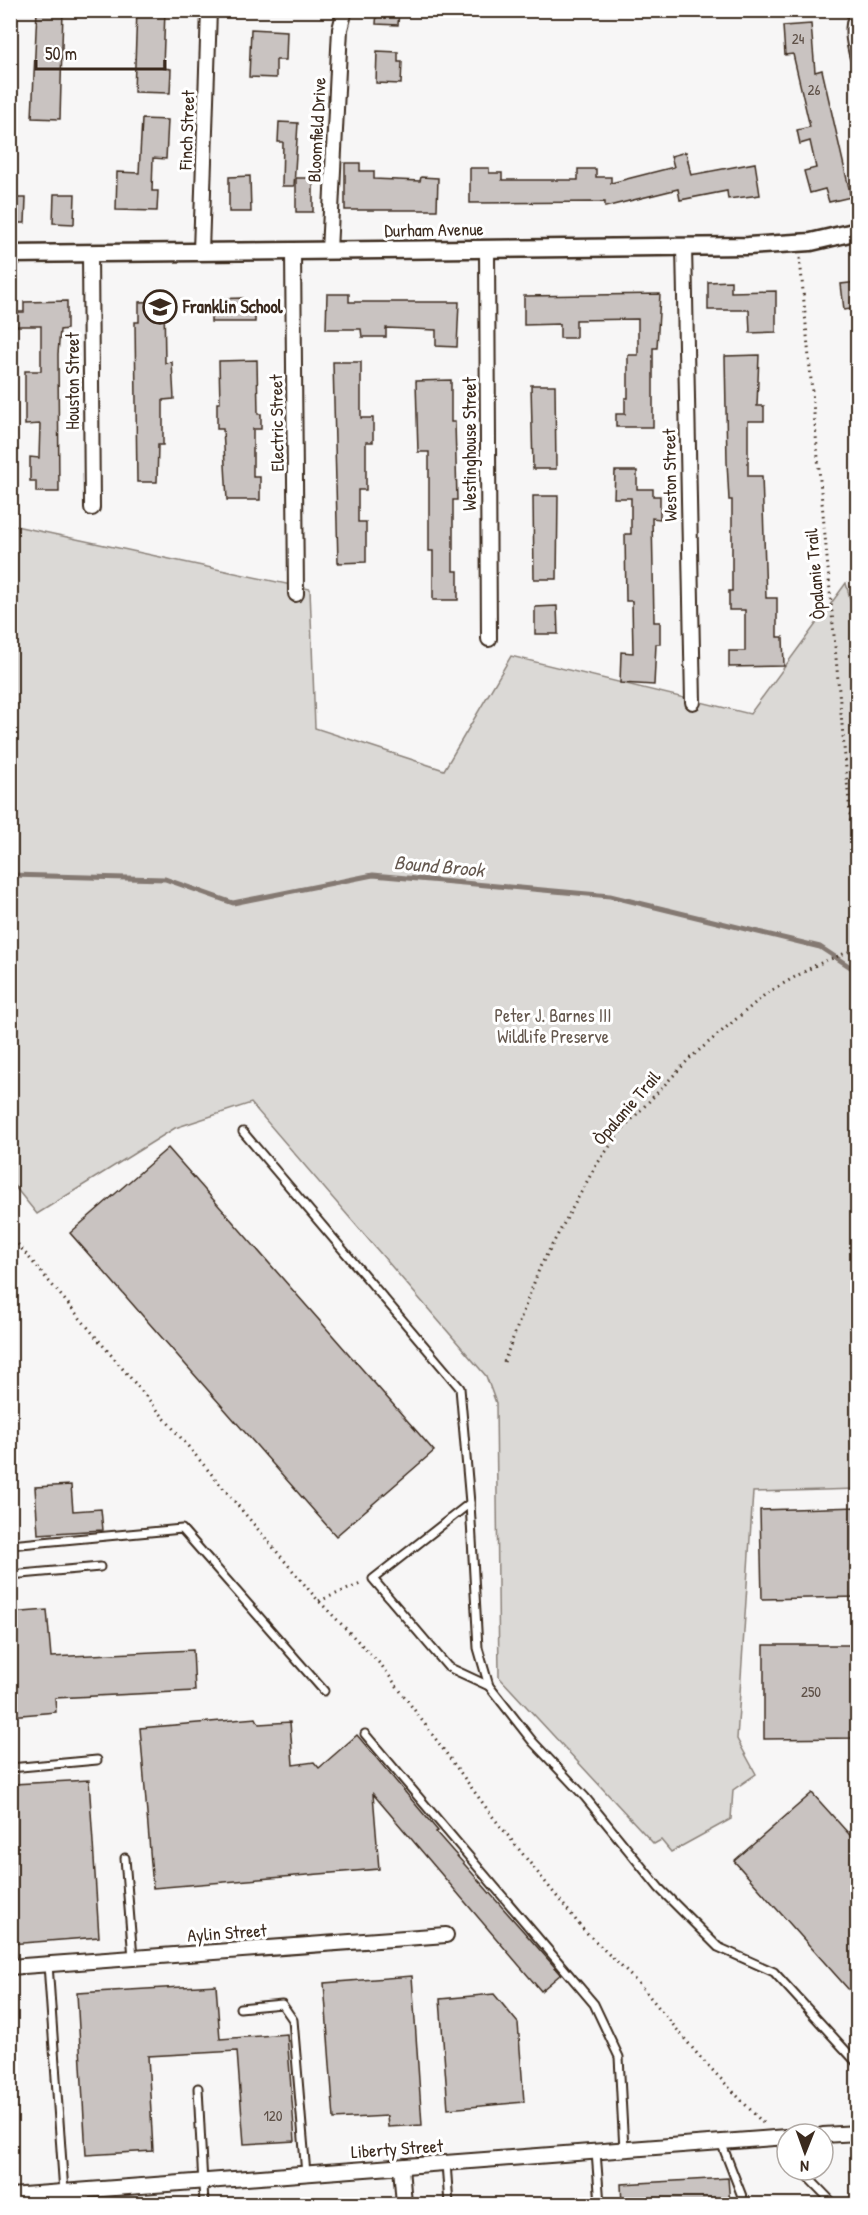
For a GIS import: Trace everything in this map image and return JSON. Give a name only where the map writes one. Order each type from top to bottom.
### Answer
[{"type":"street","name":"Finch Street","points":[[201,251],[210,10]]},
{"type":"street","name":"Bloomfield Drive","points":[[329,251],[340,29],[345,10]]},
{"type":"street","points":[[858,12],[854,20],[853,34],[858,58]]},
{"type":"street","name":"Durham Avenue","points":[[10,254],[799,244],[858,231]]},
{"type":"street","name":"Weston Street","points":[[684,246],[693,702]]},
{"type":"street","name":"Westinghouse Street","points":[[488,249],[489,639]]},
{"type":"street","name":"Electric Street","points":[[293,252],[296,594]]},
{"type":"street","name":"Houston Street","points":[[90,253],[92,508]]},
{"type":"street","name":"Aylin Street","points":[[10,1967],[446,1935]]},
{"type":"street","points":[[835,2134],[858,2133]]},
{"type":"street","name":"Liberty Street","points":[[10,2196],[64,2193],[85,2198],[202,2182],[775,2138]]},
{"type":"street","points":[[402,2167],[404,2205]]},
{"type":"lane","points":[[243,1132],[460,1388],[470,1503],[478,1648],[489,1686],[532,1742],[585,1797],[659,1888],[718,1947],[774,1972],[858,2064]]},
{"type":"lane","points":[[470,1503],[373,1579],[448,1667],[489,1686]]},
{"type":"lane","points":[[10,1545],[182,1529],[324,1690]]},
{"type":"lane","points":[[10,1575],[100,1567]]},
{"type":"lane","points":[[365,1734],[594,2004],[619,2056],[624,2150]]},
{"type":"lane","points":[[10,1768],[97,1760]]},
{"type":"lane","points":[[125,1858],[133,1958]]},
{"type":"lane","points":[[48,1964],[64,2193]]},
{"type":"lane","points":[[240,2008],[282,2004],[293,2020],[306,2174]]},
{"type":"lane","points":[[198,2088],[204,2205]]},
{"type":"lane","points":[[721,2142],[746,2205]]},
{"type":"lane","points":[[596,2152],[600,2205]]},
{"type":"lane","points":[[446,2163],[449,2205]]},
{"type":"lane","points":[[812,2182],[834,2205]]},
{"type":"path","name":"Òpalanie Trail","points":[[799,244],[858,902]]},
{"type":"path","name":"Òpalanie Trail","points":[[504,1362],[540,1267],[595,1167],[620,1132],[689,1059],[767,993],[816,965],[858,948]]},
{"type":"path","points":[[10,1235],[319,1601],[382,1666],[493,1817],[583,1929],[640,1985],[699,2056],[775,2131]]},
{"type":"path","points":[[319,1601],[373,1579]]},
{"type":"green space","name":"Peter J. Barnes III Wildlife Preserve","points":[[11,525],[310,589],[315,728],[444,770],[511,656],[750,714],[846,583],[858,631],[858,801],[853,816],[858,823],[857,1489],[753,1492],[737,1739],[756,1774],[733,1790],[731,1819],[671,1852],[661,1840],[654,1844],[499,1677],[496,1403],[486,1376],[251,1103],[175,1128],[37,1214],[11,1182]]},
{"type":"building","points":[[37,10],[63,10],[60,119],[32,118]]},
{"type":"building","points":[[137,10],[165,10],[163,68],[171,69],[170,93],[134,92]]},
{"type":"building","points":[[377,10],[399,10],[398,25],[376,24]]},
{"type":"building","points":[[811,24],[815,72],[822,70],[851,197],[829,202],[825,189],[810,193],[804,171],[816,168],[810,141],[800,144],[797,130],[810,127],[793,54],[785,55],[783,26]]},
{"type":"building","points":[[251,29],[287,31],[286,60],[276,60],[276,78],[249,77]]},
{"type":"building","points":[[377,51],[398,52],[398,62],[402,62],[401,84],[376,83]]},
{"type":"building","points":[[142,119],[168,120],[166,159],[153,158],[152,191],[158,191],[157,211],[116,210],[117,172],[139,173]]},
{"type":"building","points":[[279,122],[298,123],[294,186],[282,186],[283,142],[278,142]]},
{"type":"building","points":[[686,152],[691,175],[755,163],[760,195],[728,199],[727,191],[680,200],[678,189],[605,207],[605,202],[470,203],[470,168],[489,168],[489,173],[502,173],[502,180],[578,180],[578,169],[596,169],[596,177],[611,177],[611,183],[674,167],[671,156]]},
{"type":"building","points":[[345,163],[360,163],[360,171],[374,171],[374,179],[420,181],[421,177],[438,178],[437,210],[345,210]]},
{"type":"building","points":[[250,176],[251,212],[229,212],[229,177]]},
{"type":"building","points":[[296,178],[313,178],[313,212],[296,212]]},
{"type":"building","points":[[54,194],[75,194],[74,224],[53,223]]},
{"type":"building","points":[[10,198],[26,198],[25,223],[10,223]]},
{"type":"building","points":[[731,281],[731,292],[776,291],[776,332],[750,333],[749,310],[708,310],[708,282]]},
{"type":"building","points":[[858,282],[858,308],[844,310],[841,284]]},
{"type":"building","points":[[327,294],[349,294],[349,302],[459,302],[457,347],[436,346],[436,330],[386,328],[386,337],[362,337],[361,329],[326,329]]},
{"type":"building","points":[[660,294],[657,348],[653,348],[653,427],[616,427],[616,414],[625,414],[625,398],[628,398],[628,355],[638,355],[638,319],[576,320],[576,338],[560,338],[560,324],[524,325],[524,296]]},
{"type":"building","points":[[243,298],[244,304],[255,304],[255,322],[211,322],[211,299]]},
{"type":"building","points":[[67,301],[67,329],[60,330],[58,354],[59,492],[36,492],[36,481],[30,481],[30,457],[39,458],[40,424],[25,425],[25,371],[41,371],[41,326],[11,326],[11,312],[24,312],[24,302]]},
{"type":"building","points":[[164,301],[165,363],[172,362],[174,399],[163,400],[163,445],[158,445],[157,482],[137,482],[135,322],[139,322],[139,302]]},
{"type":"building","points":[[759,355],[757,406],[764,406],[764,421],[748,421],[748,476],[762,476],[766,598],[777,598],[777,637],[783,637],[784,666],[729,667],[729,651],[745,651],[745,610],[729,610],[729,591],[732,591],[732,500],[729,500],[727,462],[725,356]]},
{"type":"building","points":[[257,360],[258,414],[261,414],[261,429],[253,429],[253,477],[260,477],[260,500],[227,500],[223,429],[217,429],[217,403],[220,403],[219,361]]},
{"type":"building","points":[[333,362],[361,362],[361,418],[373,418],[373,442],[366,442],[366,490],[358,490],[358,522],[366,522],[366,562],[338,563]]},
{"type":"building","points":[[451,380],[451,422],[455,422],[457,500],[453,500],[453,571],[458,571],[458,600],[433,600],[433,551],[429,551],[429,452],[418,452],[416,381]]},
{"type":"building","points":[[531,385],[555,385],[556,469],[533,469]]},
{"type":"building","points":[[615,471],[637,471],[637,489],[653,489],[653,496],[660,496],[660,519],[652,518],[654,622],[660,622],[660,644],[656,644],[654,685],[620,683],[621,652],[633,653],[632,601],[626,601],[625,534],[631,534],[631,498],[614,498]]},
{"type":"building","points":[[533,496],[558,496],[557,579],[534,579]]},
{"type":"building","points":[[557,606],[558,634],[535,634],[535,607]]},
{"type":"building","points":[[168,1148],[434,1451],[336,1536],[70,1233]]},
{"type":"building","points":[[71,1485],[73,1511],[101,1509],[103,1530],[38,1534],[35,1487]]},
{"type":"building","points":[[858,1507],[858,1597],[762,1599],[760,1510]]},
{"type":"building","points":[[47,1610],[51,1657],[193,1650],[195,1691],[55,1698],[56,1712],[10,1716],[10,1613]]},
{"type":"building","points":[[764,1645],[858,1645],[858,1738],[764,1739]]},
{"type":"building","points":[[256,1718],[259,1724],[290,1722],[293,1765],[314,1762],[319,1768],[357,1735],[438,1831],[436,1832],[561,1974],[541,1991],[373,1794],[379,1869],[153,1888],[140,1728]]},
{"type":"building","points":[[89,1780],[99,1937],[10,1944],[13,1784]]},
{"type":"building","points":[[812,1793],[858,1844],[858,2000],[734,1861]]},
{"type":"building","points":[[412,1976],[422,2125],[388,2127],[387,2116],[334,2119],[324,1983]]},
{"type":"building","points":[[216,1985],[220,2039],[287,2034],[295,2141],[244,2144],[237,2051],[148,2056],[153,2151],[86,2155],[77,1993]]},
{"type":"building","points":[[494,1994],[518,2023],[524,2102],[448,2109],[440,1999]]},
{"type":"building","points":[[728,2178],[730,2205],[622,2205],[621,2184]]},
{"type":"waterway","name":"Bound Brook","points":[[10,875],[165,879],[233,903],[373,875],[610,896],[820,947],[858,972]]},
{"type":"place","name":"Franklin School","points":[[160,307]]}]
